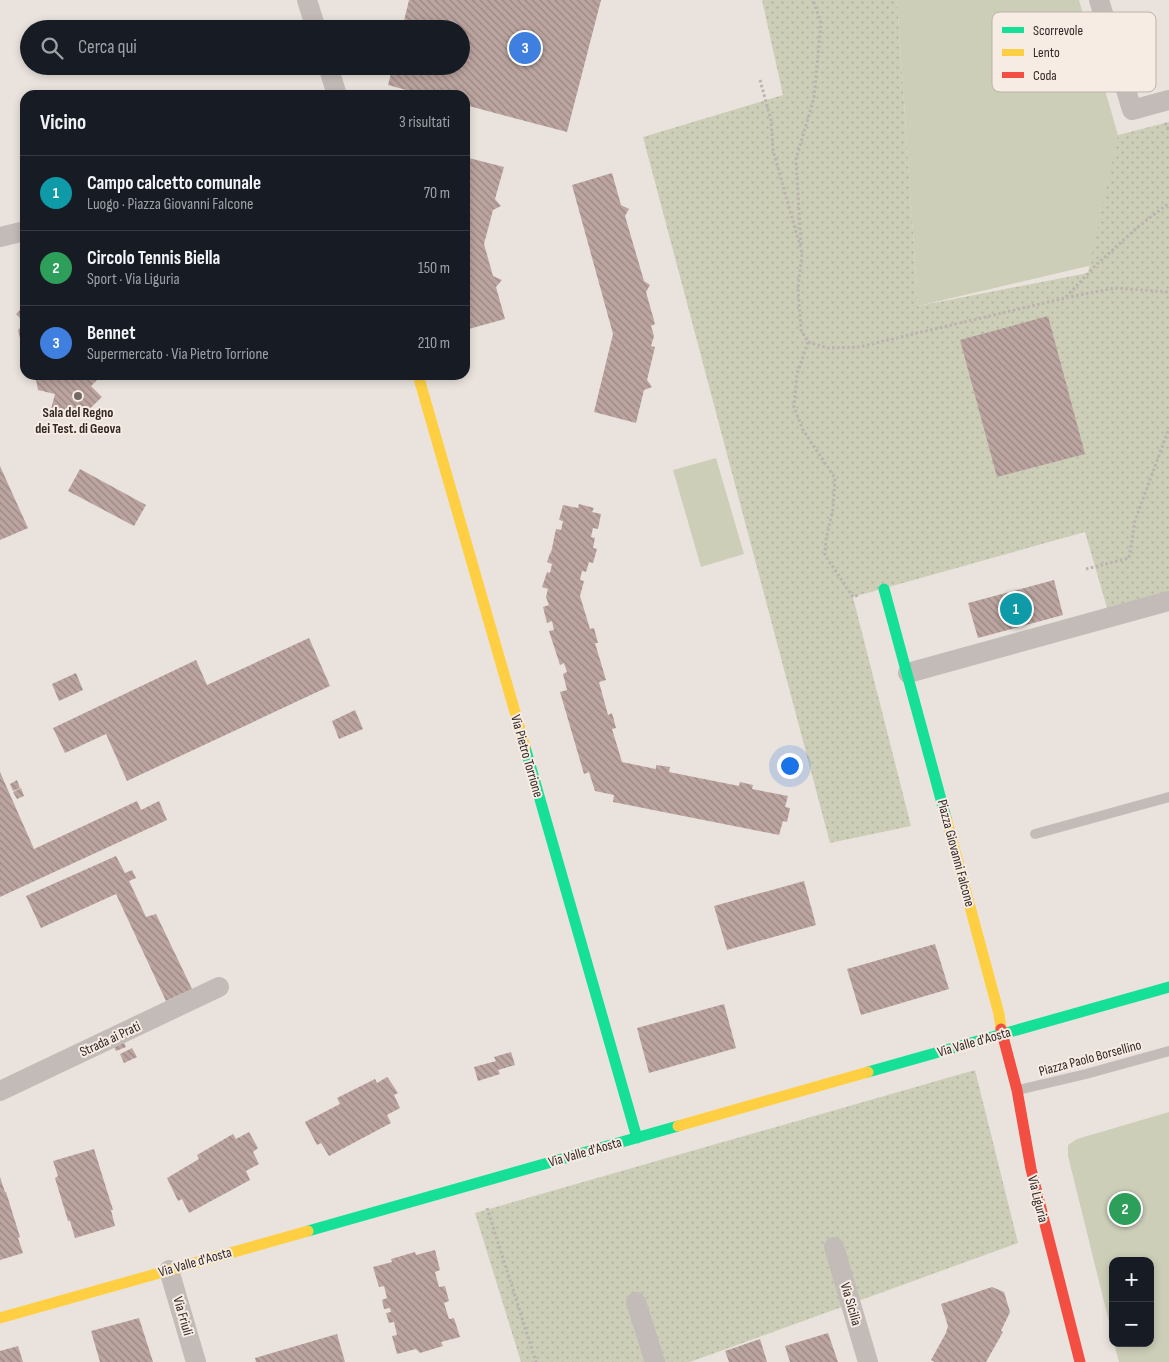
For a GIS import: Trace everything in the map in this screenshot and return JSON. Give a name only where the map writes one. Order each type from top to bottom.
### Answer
[{"type":"street","points":[[307,0],[313,20]]},
{"type":"street","points":[[1099,0],[1103,12]]},
{"type":"street","points":[[331,75],[335,90]]},
{"type":"street","points":[[1127,92],[1132,110],[1169,100]]},
{"type":"street","points":[[0,237],[20,232]]},
{"type":"street","name":"Via Pietro Torrione","points":[[419,380],[637,1138]]},
{"type":"street","name":"Piazza Giovanni Falcone","points":[[884,589],[999,1014],[1002,1034]]},
{"type":"street","points":[[908,673],[1169,601]]},
{"type":"street","name":"Strada ai Prati","points":[[0,1091],[219,987]]},
{"type":"street","name":"Via Valle d'Aosta","points":[[0,1318],[1169,987]]},
{"type":"street","name":"Via Liguria","points":[[1002,1034],[1017,1090],[1031,1169],[1080,1362]]},
{"type":"street","name":"Via Sicilia","points":[[834,1247],[868,1362]]},
{"type":"street","name":"Via Friuli","points":[[169,1270],[196,1362]]},
{"type":"street","points":[[636,1302],[655,1362]]},
{"type":"lane","points":[[1036,834],[1169,797]]},
{"type":"lane","name":"Piazza Paolo Borsellino","points":[[1017,1090],[1086,1074],[1169,1050]]},
{"type":"path","points":[[813,0],[821,23],[814,98],[796,159],[802,253],[798,288],[802,330],[808,342],[797,374],[794,407],[803,430],[836,478],[833,509],[826,539],[826,555],[853,597],[884,589]]},
{"type":"path","points":[[760,80],[771,120],[773,150],[802,253]]},
{"type":"path","points":[[1065,298],[1096,264],[1139,226],[1169,203]]},
{"type":"path","points":[[808,342],[828,348],[859,347],[1115,288],[1169,292]]},
{"type":"path","points":[[1086,569],[1129,558],[1135,521],[1169,428]]},
{"type":"path","points":[[478,1182],[536,1362]]},
{"type":"green space","points":[[762,0],[897,0],[918,306],[1088,273],[1118,135],[1169,122],[1169,591],[1107,608],[1085,532],[853,597],[911,826],[830,843],[643,137],[783,95]]},
{"type":"green space","points":[[897,0],[1079,0],[1082,12],[992,12],[992,92],[1106,92],[1118,135],[1097,264],[918,306]]},
{"type":"green space","points":[[716,458],[744,554],[701,567],[673,470]]},
{"type":"green space","points":[[975,1070],[1018,1243],[690,1362],[521,1362],[475,1213]]},
{"type":"green space","points":[[1169,1112],[1169,1362],[1119,1362],[1115,1347],[1154,1347],[1154,1257],[1109,1257],[1109,1322],[1068,1156],[1068,1145],[1077,1139]]},
{"type":"building","points":[[409,0],[601,0],[567,132],[470,106],[470,90],[406,90],[388,85],[391,75],[470,75],[470,20],[404,20]]},
{"type":"building","points":[[470,158],[504,167],[495,199],[501,206],[493,210],[484,244],[493,276],[502,280],[496,287],[505,319],[470,329]]},
{"type":"building","points":[[612,173],[621,205],[629,209],[625,216],[644,281],[650,285],[646,292],[655,324],[651,326],[654,336],[651,346],[655,347],[647,380],[652,387],[644,390],[636,423],[594,412],[613,334],[572,185]]},
{"type":"building","points":[[20,310],[20,318],[16,314]]},
{"type":"building","points":[[1048,316],[1085,454],[997,477],[960,340]]},
{"type":"building","name":"Sala del Regno dei Test. di Geova","points":[[36,380],[97,380],[91,386],[102,397],[80,418],[51,409],[55,394],[38,390]]},
{"type":"building","points":[[0,466],[28,528],[0,540]]},
{"type":"building","points":[[80,469],[146,505],[134,526],[68,491]]},
{"type":"building","points":[[579,504],[594,508],[592,512],[601,514],[598,529],[593,528],[591,537],[595,538],[593,548],[597,549],[593,563],[589,562],[586,572],[582,571],[580,580],[584,581],[580,596],[590,629],[594,628],[598,643],[595,643],[606,680],[599,682],[608,715],[612,713],[616,728],[612,729],[622,762],[656,769],[656,765],[670,767],[669,772],[739,786],[740,782],[753,785],[752,789],[788,796],[785,807],[790,808],[787,822],[783,821],[779,835],[613,802],[614,795],[595,791],[589,772],[584,774],[560,692],[567,690],[563,674],[567,672],[564,663],[560,665],[549,631],[554,630],[552,621],[547,623],[543,607],[549,605],[546,597],[548,589],[542,587],[547,572],[550,573],[552,564],[547,562],[556,529],[561,530],[563,521],[559,520],[563,505],[578,508]]},
{"type":"building","points":[[1054,580],[1063,615],[978,638],[968,603]]},
{"type":"building","points":[[309,638],[330,686],[127,781],[106,734],[65,753],[53,728],[196,660],[207,685]]},
{"type":"building","points":[[76,673],[83,690],[59,701],[52,684]]},
{"type":"building","points":[[355,710],[363,729],[339,739],[332,721]]},
{"type":"building","points":[[0,772],[34,849],[137,801],[141,810],[159,801],[167,820],[0,897]]},
{"type":"building","points":[[17,780],[20,788],[13,791],[10,784]]},
{"type":"building","points":[[21,788],[24,796],[17,799],[13,792]]},
{"type":"building","points":[[116,856],[125,873],[132,870],[136,878],[129,881],[146,917],[156,914],[192,989],[166,1001],[116,894],[41,928],[26,896]]},
{"type":"building","points":[[804,881],[816,925],[727,950],[714,906]]},
{"type":"building","points":[[935,944],[949,989],[861,1015],[847,969]]},
{"type":"building","points":[[724,1004],[736,1048],[649,1073],[637,1028]]},
{"type":"building","points":[[123,1040],[126,1047],[116,1051],[113,1045]]},
{"type":"building","points":[[132,1048],[137,1057],[124,1063],[120,1054]]},
{"type":"building","points":[[511,1052],[515,1065],[498,1070],[500,1074],[478,1081],[474,1067],[496,1061],[494,1057]]},
{"type":"building","points":[[387,1077],[398,1093],[394,1095],[400,1108],[387,1115],[391,1123],[329,1156],[321,1143],[317,1145],[305,1122],[340,1104],[337,1098],[375,1079],[377,1083]]},
{"type":"building","points":[[249,1132],[258,1148],[253,1152],[259,1164],[246,1171],[250,1180],[189,1213],[182,1199],[178,1201],[167,1178],[199,1159],[197,1155],[233,1134],[236,1139]]},
{"type":"building","points":[[94,1149],[113,1210],[111,1210],[115,1226],[75,1238],[55,1178],[58,1176],[53,1161]]},
{"type":"building","points":[[0,1177],[20,1237],[18,1238],[23,1253],[0,1260]]},
{"type":"building","points":[[435,1250],[440,1270],[435,1272],[439,1287],[445,1286],[449,1301],[444,1303],[449,1319],[454,1318],[460,1337],[441,1342],[443,1346],[420,1353],[416,1349],[397,1354],[392,1336],[397,1335],[394,1322],[389,1323],[386,1313],[391,1312],[390,1308],[384,1309],[382,1300],[387,1298],[384,1286],[379,1287],[373,1267],[392,1262],[391,1259],[415,1252],[416,1255]]},
{"type":"building","points":[[992,1287],[1004,1292],[1010,1312],[1001,1331],[1003,1332],[986,1362],[935,1362],[931,1360],[948,1326],[941,1304]]},
{"type":"building","points":[[139,1318],[153,1362],[100,1362],[91,1331]]},
{"type":"building","points":[[828,1333],[838,1362],[790,1362],[785,1346]]},
{"type":"building","points":[[337,1334],[345,1362],[256,1362],[255,1358]]},
{"type":"building","points":[[760,1339],[767,1362],[729,1362],[725,1351]]},
{"type":"building","points":[[18,1346],[23,1362],[0,1362],[0,1351]]},
{"type":"traffic: fast","points":[[884,589],[946,818]]},
{"type":"traffic: fast","points":[[525,747],[637,1138]]},
{"type":"traffic: fast","points":[[868,1072],[1169,987]]},
{"type":"traffic: fast","points":[[308,1231],[678,1126]]},
{"type":"traffic: slow","points":[[419,380],[525,747]]},
{"type":"traffic: slow","points":[[946,818],[999,1014],[1001,1029]]},
{"type":"traffic: slow","points":[[678,1126],[868,1072]]},
{"type":"traffic: slow","points":[[0,1318],[308,1231]]},
{"type":"traffic: jam","points":[[1001,1029],[1017,1090],[1031,1169],[1080,1362]]},
{"type":"place","name":"Bennet","points":[[525,48]]},
{"type":"place","name":"Sala del Regno dei Test. di Geova","points":[[78,396]]},
{"type":"place","name":"Campo calcetto comunale","points":[[1016,609]]},
{"type":"place","name":"Circolo Tennis Biella","points":[[1125,1209]]}]
